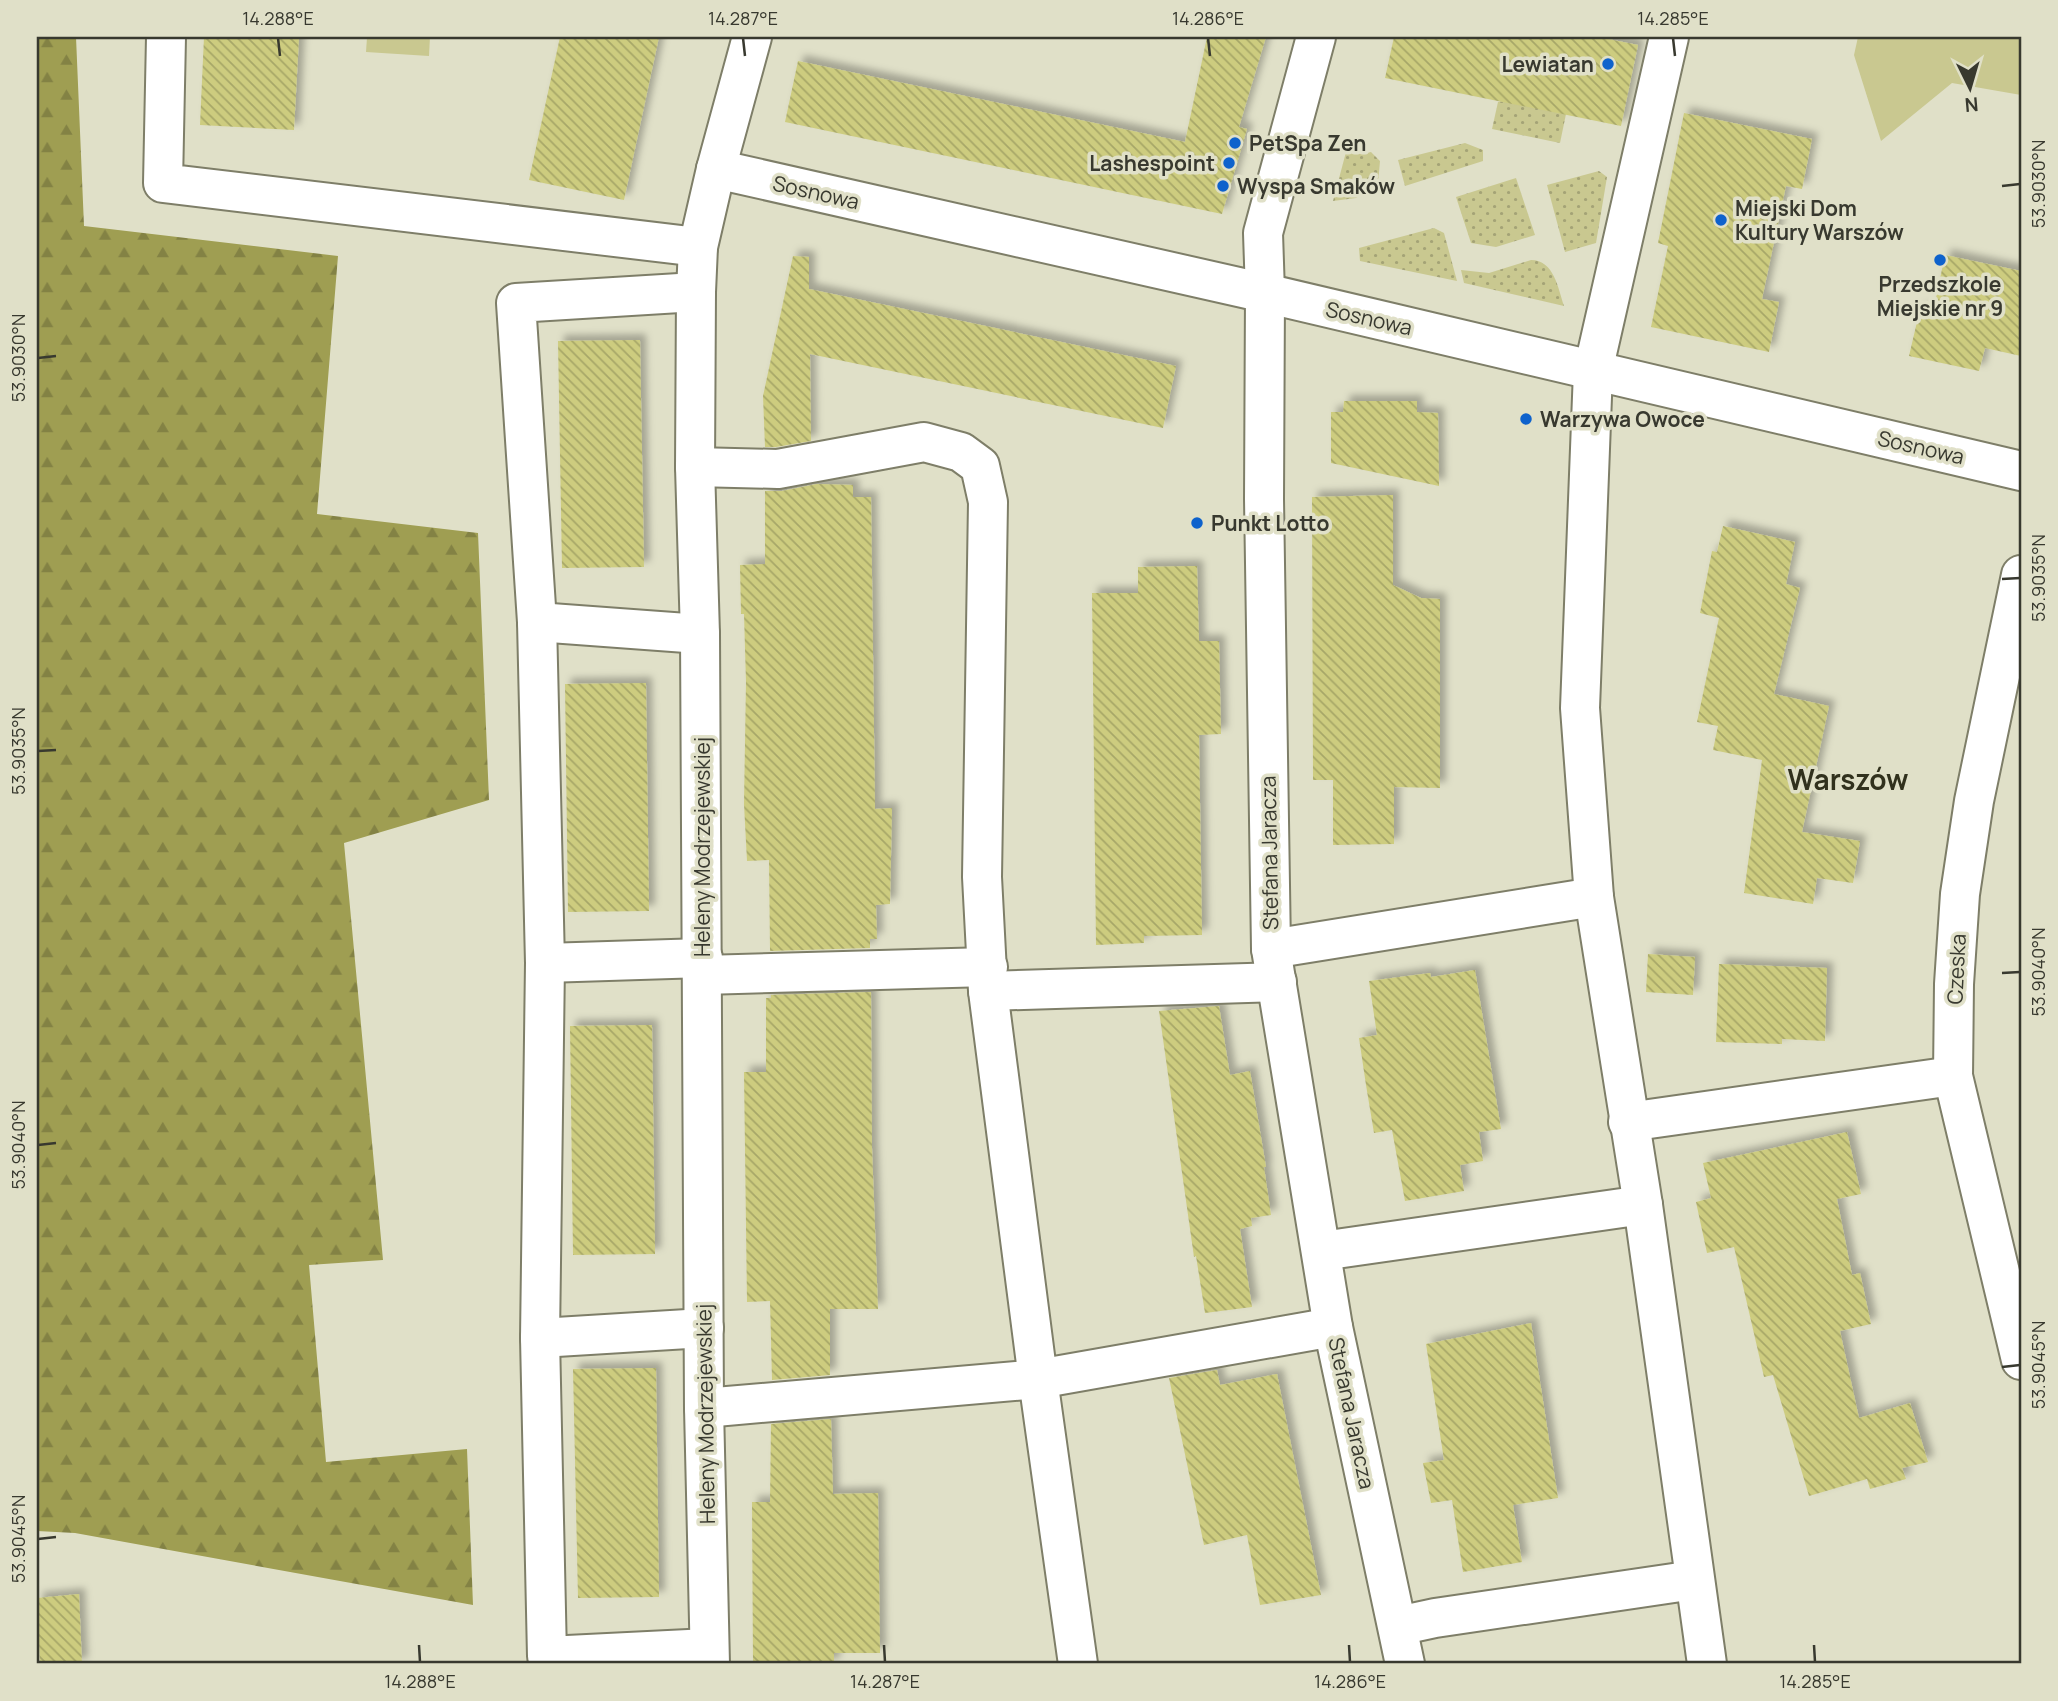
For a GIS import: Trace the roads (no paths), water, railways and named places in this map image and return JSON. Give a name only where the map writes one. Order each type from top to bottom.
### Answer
[{"type":"street","points":[[166,37],[163,183],[698,247]]},
{"type":"street","name":"Heleny Modrzejewskiej","points":[[709,1656],[704,1408],[700,634],[695,467],[696,292],[698,247],[752,37]]},
{"type":"street","name":"Stefana Jaracza","points":[[1316,37],[1263,233],[1264,499],[1274,966],[1333,1327],[1405,1664]]},
{"type":"street","points":[[1669,37],[1593,371],[1580,708],[1594,897],[1643,1205],[1707,1664]]},
{"type":"street","name":"Sosnowa","points":[[716,169],[1265,293],[2021,471]]},
{"type":"street","points":[[696,292],[516,303],[537,622],[545,963],[540,1338],[547,1656],[709,1656]]},
{"type":"street","points":[[695,467],[778,469],[924,442],[961,452],[980,466],[988,502],[982,877],[988,979],[1038,1379],[1078,1664]]},
{"type":"street","name":"Czeska","points":[[2021,575],[1975,801],[1960,894],[1954,984],[1954,1076],[2021,1360]]},
{"type":"street","points":[[537,622],[700,634]]},
{"type":"street","points":[[545,963],[988,979],[1274,966],[1594,897]]},
{"type":"street","points":[[1628,1122],[1954,1076]]},
{"type":"street","points":[[1321,1251],[1643,1205]]},
{"type":"street","points":[[704,1408],[1038,1379],[1333,1327]]},
{"type":"street","points":[[540,1338],[704,1328]]},
{"type":"street","points":[[1398,1626],[1435,1618],[1694,1580]]},
{"type":"place","name":"Lewiatan","points":[[1608,64]]},
{"type":"place","name":"PetSpa Zen","points":[[1235,143]]},
{"type":"place","name":"Lashespoint","points":[[1229,163]]},
{"type":"place","name":"Wyspa Smaków","points":[[1223,186]]},
{"type":"place","name":"Miejski Dom Kultury Warszów","points":[[1721,220]]},
{"type":"place","name":"Przedszkole Miejskie nr 9","points":[[1940,260]]},
{"type":"place","name":"Warzywa Owoce","points":[[1526,419]]},
{"type":"place","name":"Punkt Lotto","points":[[1197,523]]},
{"type":"district","name":"Warszów","points":[[1848,779]]}]
